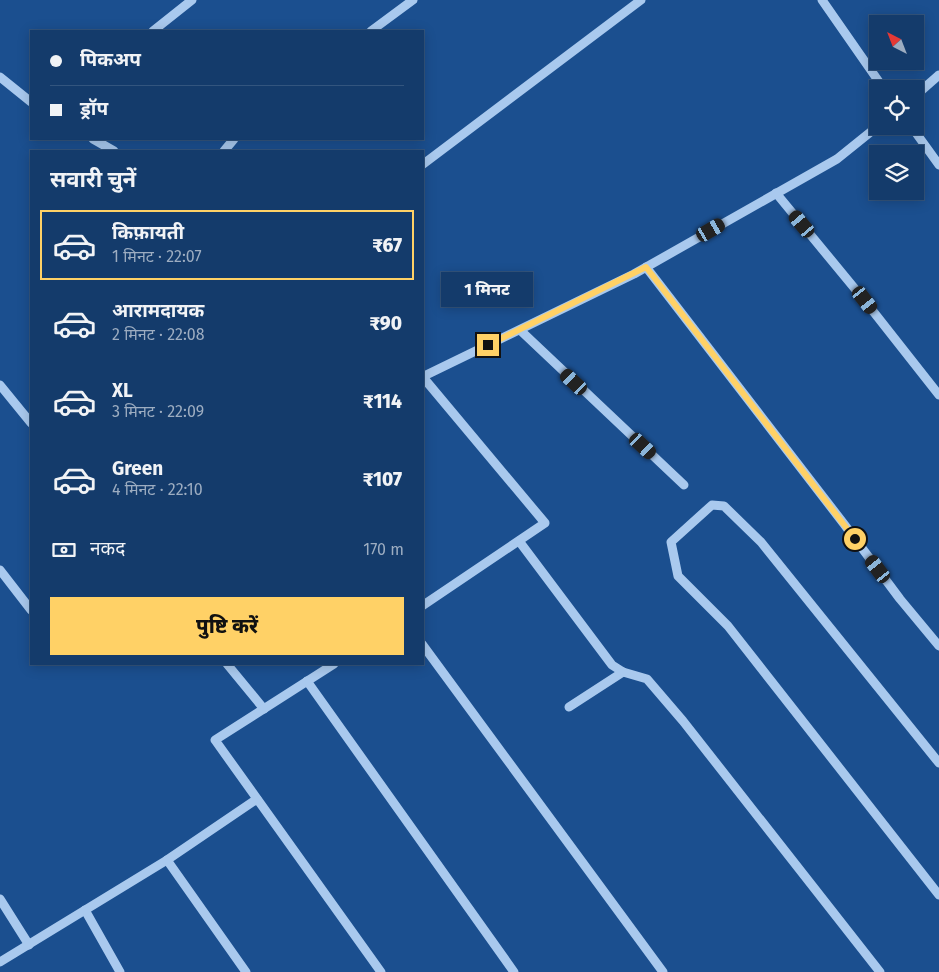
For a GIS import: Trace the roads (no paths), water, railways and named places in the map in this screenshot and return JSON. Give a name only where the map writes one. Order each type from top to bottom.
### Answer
[{"type":"street","points":[[154,30],[192,0]]},
{"type":"street","points":[[372,30],[413,0]]},
{"type":"street","points":[[424,163],[639,0]]},
{"type":"street","points":[[822,0],[878,80]]},
{"type":"street","points":[[924,88],[939,75]]},
{"type":"street","points":[[0,78],[30,101]]},
{"type":"street","points":[[424,377],[646,267],[837,158],[869,133]]},
{"type":"street","points":[[917,135],[939,165]]},
{"type":"street","points":[[95,140],[112,150]]},
{"type":"street","points":[[225,150],[233,140]]},
{"type":"street","points":[[776,193],[865,300],[939,395]]},
{"type":"street","points":[[646,267],[900,599],[939,646]]},
{"type":"street","points":[[520,330],[684,485]]},
{"type":"street","points":[[424,378],[545,523],[424,605]]},
{"type":"street","points":[[0,385],[30,422]]},
{"type":"street","points":[[939,763],[761,542],[724,506],[712,505],[671,542],[678,576],[728,626],[939,895]]},
{"type":"street","points":[[519,541],[612,665],[623,672],[647,679],[683,721],[880,972]]},
{"type":"street","points":[[0,570],[30,609]]},
{"type":"street","points":[[424,647],[663,972]]},
{"type":"street","points":[[228,665],[264,709]]},
{"type":"street","points":[[332,665],[215,740],[381,972]]},
{"type":"street","points":[[570,706],[623,672]]},
{"type":"street","points":[[307,681],[514,972]]},
{"type":"street","points":[[0,962],[168,860],[257,799]]},
{"type":"street","points":[[168,860],[246,972]]},
{"type":"street","points":[[0,899],[28,945]]},
{"type":"street","points":[[85,910],[120,972]]}]
